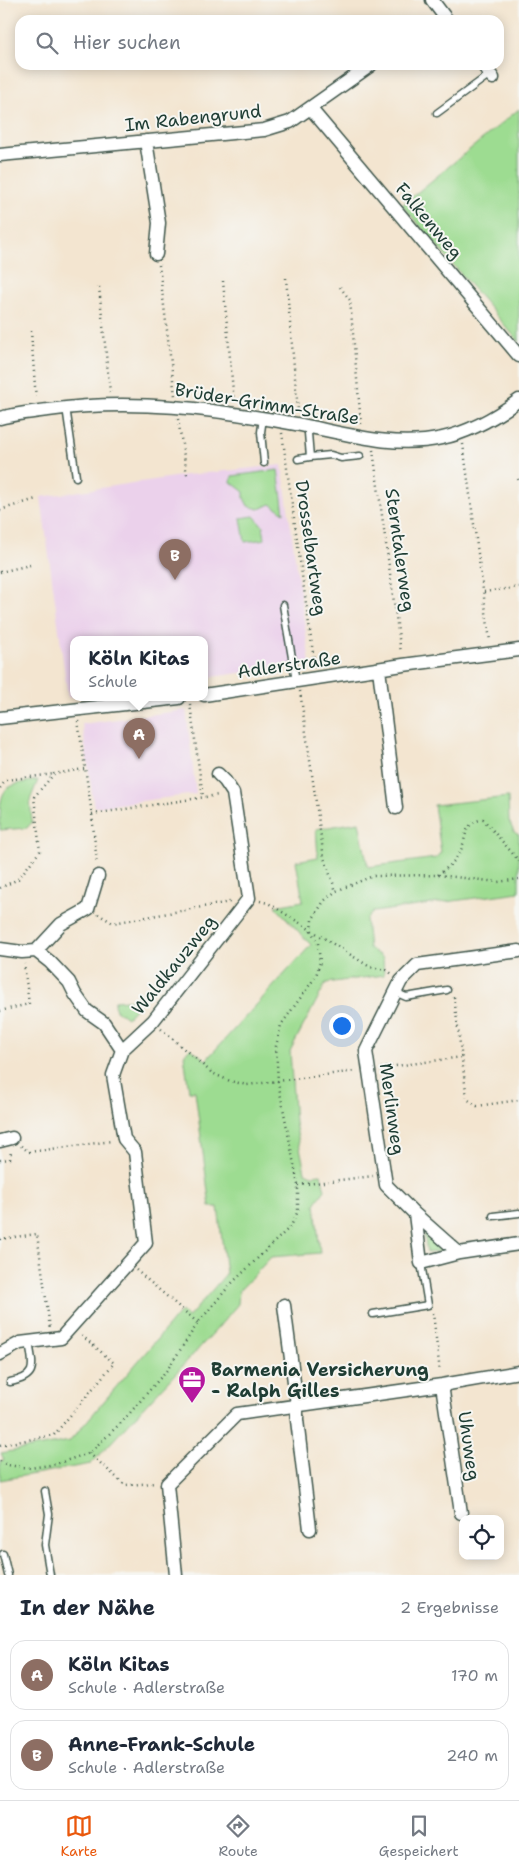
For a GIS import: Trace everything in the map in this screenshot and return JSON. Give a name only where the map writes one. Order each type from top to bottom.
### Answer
[{"type":"street","points":[[432,0],[439,15]]},
{"type":"street","name":"Im Rabengrund","points":[[0,155],[264,130],[290,122],[364,70]]},
{"type":"street","name":"Falkenweg","points":[[311,109],[519,356]]},
{"type":"street","points":[[146,141],[159,223],[156,254]]},
{"type":"street","name":"Brüder-Grimm-Straße","points":[[0,418],[66,407],[111,404],[176,407],[263,418],[367,438],[398,441],[441,438],[462,432],[484,422],[519,400]]},
{"type":"street","name":"Adlerstraße","points":[[208,693],[519,650]]},
{"type":"street","points":[[379,669],[396,808]]},
{"type":"street","points":[[0,718],[153,701]]},
{"type":"street","points":[[218,774],[233,793],[249,898]]},
{"type":"street","points":[[36,952],[60,924],[88,909],[98,876]]},
{"type":"street","name":"Waldkauzweg","points":[[0,1354],[20,1343],[61,1338],[146,1243],[135,1152],[124,1139],[113,1075],[122,1050],[152,1021],[249,898]]},
{"type":"street","points":[[0,950],[36,952],[50,962],[69,982],[87,1011],[104,1023],[122,1050]]},
{"type":"street","name":"Merlinweg","points":[[459,1253],[386,1185],[366,1050],[398,987],[417,965],[519,951]]},
{"type":"street","points":[[415,1214],[420,1263],[459,1253],[519,1244]]},
{"type":"street","points":[[284,1305],[298,1405],[296,1420],[310,1529]]},
{"type":"street","points":[[176,1575],[167,1484],[237,1414],[442,1385],[519,1372]]},
{"type":"street","name":"Uhuweg","points":[[442,1385],[461,1513]]},
{"type":"lane","points":[[437,113],[488,72]]},
{"type":"lane","points":[[66,407],[76,477]]},
{"type":"lane","points":[[263,418],[261,432],[264,463]]},
{"type":"lane","points":[[304,426],[308,433],[310,457]]},
{"type":"lane","points":[[298,459],[331,455],[341,458],[360,456]]},
{"type":"lane","points":[[282,605],[298,681]]},
{"type":"lane","points":[[398,987],[406,997],[450,990]]},
{"type":"lane","points":[[493,1216],[519,1213]]},
{"type":"lane","points":[[373,1314],[428,1305],[420,1263]]},
{"type":"lane","points":[[10,1382],[22,1380],[32,1371],[33,1364],[29,1342]]},
{"type":"lane","points":[[45,1490],[49,1514],[44,1545],[50,1575]]},
{"type":"lane","points":[[3,1554],[8,1575]]},
{"type":"path","points":[[156,254],[161,272],[176,407],[187,475]]},
{"type":"path","points":[[286,278],[304,426]]},
{"type":"path","points":[[223,281],[235,414]]},
{"type":"path","points":[[99,287],[111,404]]},
{"type":"path","name":"Sterntalerweg","points":[[340,287],[350,300],[367,438],[403,665]]},
{"type":"path","points":[[31,331],[38,411]]},
{"type":"path","name":"Drosselbartweg","points":[[280,421],[317,678]]},
{"type":"path","points":[[462,432],[491,653]]},
{"type":"path","points":[[0,510],[36,499]]},
{"type":"path","points":[[0,572],[30,565]]},
{"type":"path","points":[[484,592],[519,587]]},
{"type":"path","points":[[298,681],[324,858],[336,891]]},
{"type":"path","points":[[190,701],[203,797]]},
{"type":"path","points":[[76,710],[92,814],[98,876]]},
{"type":"path","points":[[0,788],[6,780],[84,769]]},
{"type":"path","points":[[0,888],[18,878],[40,851],[34,796],[54,774]]},
{"type":"path","points":[[92,814],[233,793]]},
{"type":"path","points":[[438,875],[452,864],[460,851],[466,830],[473,821],[483,819],[519,861]]},
{"type":"path","points":[[0,1461],[7,1465],[30,1468],[56,1464],[89,1453],[123,1421],[168,1370],[198,1323],[230,1285],[291,1226],[298,1211],[298,1185],[278,1082],[276,1046],[281,1025],[316,976],[320,962],[318,943],[311,930],[312,920],[324,901],[336,891],[373,876],[438,875],[498,882],[519,879]]},
{"type":"path","points":[[249,898],[268,902],[370,967],[387,970],[398,987]]},
{"type":"path","name":"Waldkauzweg","points":[[88,909],[113,923],[249,898]]},
{"type":"path","points":[[0,1012],[28,1004],[22,952]]},
{"type":"path","points":[[450,990],[462,1057],[467,1099],[477,1106],[519,1100]]},
{"type":"path","points":[[152,1021],[212,1073],[230,1081],[247,1085],[462,1057]]},
{"type":"path","points":[[6,1140],[30,1152],[124,1139]]},
{"type":"path","points":[[298,1185],[384,1174]]},
{"type":"path","points":[[0,1239],[37,1234],[52,1339]]},
{"type":"path","points":[[128,1264],[198,1323]]},
{"type":"path","points":[[428,1305],[432,1312],[442,1385]]},
{"type":"path","points":[[0,1445],[54,1435],[114,1363],[71,1327]]},
{"type":"path","points":[[89,1453],[125,1485],[167,1484]]},
{"type":"shaded area","points":[[282,465],[310,663],[208,677],[208,636],[70,636],[70,697],[68,697],[41,497],[187,475]]},
{"type":"shaded area","points":[[186,710],[196,794],[94,807],[82,724]]},
{"type":"green space","points":[[519,109],[519,342],[402,205]]},
{"type":"green space","points":[[278,470],[284,513],[271,504],[259,509],[248,506],[244,498],[244,492],[231,482],[232,476]]},
{"type":"green space","points":[[254,516],[263,526],[265,539],[245,542],[241,518]]},
{"type":"green space","points":[[38,780],[30,800],[32,822],[27,828],[0,830],[2,797],[5,791],[16,784]]},
{"type":"green space","points":[[508,797],[509,821],[514,832],[519,835],[519,892],[373,912],[366,920],[369,948],[383,958],[384,975],[326,983],[290,1051],[295,1123],[305,1172],[312,1175],[321,1174],[325,1190],[315,1204],[320,1253],[271,1257],[239,1291],[238,1304],[216,1330],[91,1464],[0,1480],[0,1461],[4,1460],[1,1453],[70,1441],[181,1311],[188,1318],[226,1274],[218,1207],[210,1207],[195,1091],[189,1091],[184,1055],[190,1048],[206,1060],[311,945],[275,906],[303,901],[296,861],[318,857],[316,829],[359,822],[368,867],[436,858],[441,852],[434,805]]},
{"type":"green space","points":[[138,999],[139,1005],[127,1018],[116,1010],[114,1005],[115,1001]]},
{"type":"green space","points":[[424,1231],[444,1249],[443,1251],[427,1253]]},
{"type":"place","name":"Anne-Frank-Schule","points":[[175,580]]},
{"type":"place","name":"Köln Kitas","points":[[139,759]]},
{"type":"place","name":"Barmenia Versicherung - Ralph Gilles","points":[[192,1404]]}]
